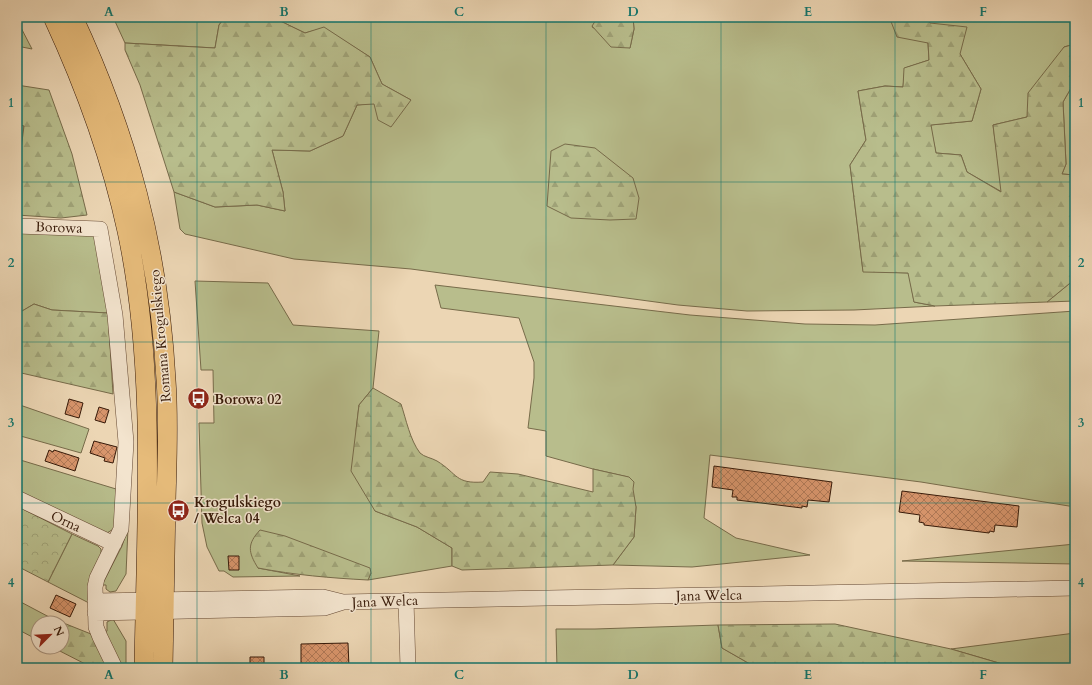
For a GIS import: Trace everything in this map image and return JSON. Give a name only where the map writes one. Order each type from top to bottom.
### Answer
[{"type":"main road","name":"Romana Krogulskiego","points":[[53,17],[77,70],[110,163],[128,232],[135,273],[141,318],[147,407],[144,668]]},
{"type":"main road","name":"Romana Krogulskiego","points":[[73,17],[91,57],[129,158],[147,230],[154,269],[166,381],[167,442],[163,668]]},
{"type":"street","name":"Borowa","points":[[17,226],[100,228],[115,315],[125,428],[123,521],[114,544]]},
{"type":"street","name":"Orna","points":[[17,498],[114,544]]},
{"type":"street","points":[[114,544],[97,578],[95,607],[100,638],[115,668]]},
{"type":"street","name":"Jana Welca","points":[[95,607],[323,597],[343,602],[1075,588]]},
{"type":"street","points":[[406,600],[408,668]]},
{"type":"green space","points":[[113,17],[225,17],[219,25],[215,48],[125,43]]},
{"type":"green space","points":[[225,17],[272,17],[305,33],[324,27],[370,57],[382,84],[411,100],[391,127],[378,120],[374,104],[357,105],[343,136],[310,151],[272,150],[283,192],[285,211],[257,205],[215,207],[174,192],[140,85],[125,50],[125,43],[215,48],[219,25]]},
{"type":"green space","points":[[272,17],[598,17],[592,27],[630,48],[634,29],[633,17],[897,17],[890,19],[928,43],[929,60],[905,68],[903,87],[885,86],[858,91],[866,140],[850,165],[863,271],[909,273],[914,302],[935,306],[854,310],[747,311],[678,305],[411,269],[294,259],[185,234],[180,229],[174,192],[215,207],[257,205],[285,211],[283,192],[272,150],[310,151],[343,136],[357,105],[411,100],[382,84],[370,57],[324,28],[305,33]]},
{"type":"green space","points":[[598,17],[633,17],[634,29],[630,48],[611,47],[592,26]]},
{"type":"green space","points":[[897,17],[926,17],[930,23],[967,27],[960,54],[981,89],[972,121],[931,125],[936,153],[961,155],[967,172],[1001,192],[993,125],[1027,117],[1028,93],[1064,47],[1075,44],[1075,81],[1063,102],[1066,164],[1062,174],[1075,175],[1075,279],[1047,302],[935,306],[914,302],[908,273],[863,272],[850,165],[866,140],[858,91],[885,86],[903,87],[904,68],[929,60],[928,43],[897,37],[890,19]]},
{"type":"green space","points":[[926,17],[1075,17],[1075,44],[1064,47],[1027,117],[993,125],[1002,192],[967,172],[961,155],[936,153],[930,125],[972,121],[981,89],[960,54]]},
{"type":"green space","points":[[17,20],[32,49],[17,46]]},
{"type":"green space","points":[[1075,81],[1075,175],[1062,174],[1066,164],[1063,102]]},
{"type":"green space","points":[[17,85],[49,90],[72,154],[87,215],[61,218],[17,215],[17,148],[21,149],[24,126],[17,124]]},
{"type":"green space","points":[[17,124],[24,125],[21,149],[17,148]]},
{"type":"green space","points":[[565,144],[595,148],[633,178],[639,198],[636,219],[610,220],[571,218],[547,206],[551,151]]},
{"type":"green space","points":[[17,228],[89,232],[95,238],[108,313],[52,310],[34,304],[17,314],[17,290],[21,272]]},
{"type":"green space","points":[[1075,279],[1075,301],[1047,302]]},
{"type":"green space","points":[[195,281],[268,283],[293,325],[379,331],[373,388],[359,405],[356,431],[375,511],[417,527],[452,548],[452,566],[368,580],[371,573],[258,568],[300,576],[233,577],[224,571],[219,571],[207,547],[202,523],[199,423],[214,423],[213,370],[201,370]]},
{"type":"green space","points":[[435,285],[690,315],[805,324],[875,325],[1075,311],[1075,507],[921,482],[710,455],[704,518],[736,538],[810,555],[692,567],[613,565],[634,537],[636,507],[628,477],[546,456],[546,431],[528,428],[534,378],[534,362],[519,318],[441,308]]},
{"type":"green space","points":[[34,304],[52,310],[108,313],[113,394],[17,372],[17,314]]},
{"type":"green space","points":[[373,388],[401,404],[411,436],[420,453],[437,461],[462,480],[483,482],[490,472],[518,474],[593,492],[593,469],[629,477],[634,482],[633,489],[636,507],[634,537],[613,565],[462,570],[452,566],[452,548],[417,527],[375,511],[351,471],[359,405]]},
{"type":"green space","points":[[17,404],[89,429],[81,453],[17,435]]},
{"type":"green space","points":[[17,459],[116,489],[115,528],[107,533],[77,522],[17,490]]},
{"type":"green space","points":[[17,506],[72,534],[48,582],[17,566]]},
{"type":"green space","points":[[128,528],[126,574],[116,591],[110,592],[106,589],[106,585],[102,585],[122,546]]},
{"type":"green space","points":[[260,530],[285,536],[370,568],[371,573],[368,580],[285,573],[258,568],[252,557],[250,548],[253,540]]},
{"type":"green space","points":[[72,534],[98,546],[101,549],[101,557],[89,603],[48,582]]},
{"type":"green space","points":[[1075,544],[1075,564],[902,561]]},
{"type":"green space","points":[[17,600],[45,615],[30,615],[30,636],[17,629]]},
{"type":"green space","points":[[113,619],[126,641],[126,668],[121,668],[104,632],[107,631],[107,622]]},
{"type":"green space","points":[[835,624],[951,649],[1016,668],[757,668],[722,648],[718,625]]},
{"type":"green space","points":[[718,625],[722,648],[757,668],[557,668],[556,629]]},
{"type":"green space","points":[[70,626],[91,634],[108,668],[93,668],[68,655],[70,655]]},
{"type":"green space","points":[[1075,633],[1075,668],[1016,668],[951,649]]},
{"type":"building","points":[[69,399],[83,403],[79,418],[65,414]]},
{"type":"building","points":[[99,407],[109,410],[105,423],[95,420]]},
{"type":"building","points":[[94,441],[117,447],[113,463],[104,461],[105,458],[90,453]]},
{"type":"building","points":[[49,450],[53,452],[54,450],[79,458],[75,471],[45,461]]},
{"type":"building","points":[[714,466],[832,482],[829,502],[808,500],[807,507],[802,506],[802,508],[737,500],[737,497],[732,497],[733,490],[712,487]]},
{"type":"building","points":[[902,491],[1019,506],[1017,527],[995,525],[994,532],[990,531],[989,533],[924,525],[924,523],[919,522],[920,515],[899,512]]},
{"type":"building","points":[[228,556],[239,556],[239,570],[229,570]]},
{"type":"building","points":[[56,595],[76,604],[70,617],[70,615],[66,615],[50,608]]},
{"type":"building","points":[[348,643],[349,668],[301,668],[301,644]]},
{"type":"building","points":[[250,657],[264,657],[264,668],[250,668]]},
{"type":"place","name":"Borowa 02","points":[[199,399]]},
{"type":"place","name":"Krogulskiego / Welca 04","points":[[179,510]]}]
